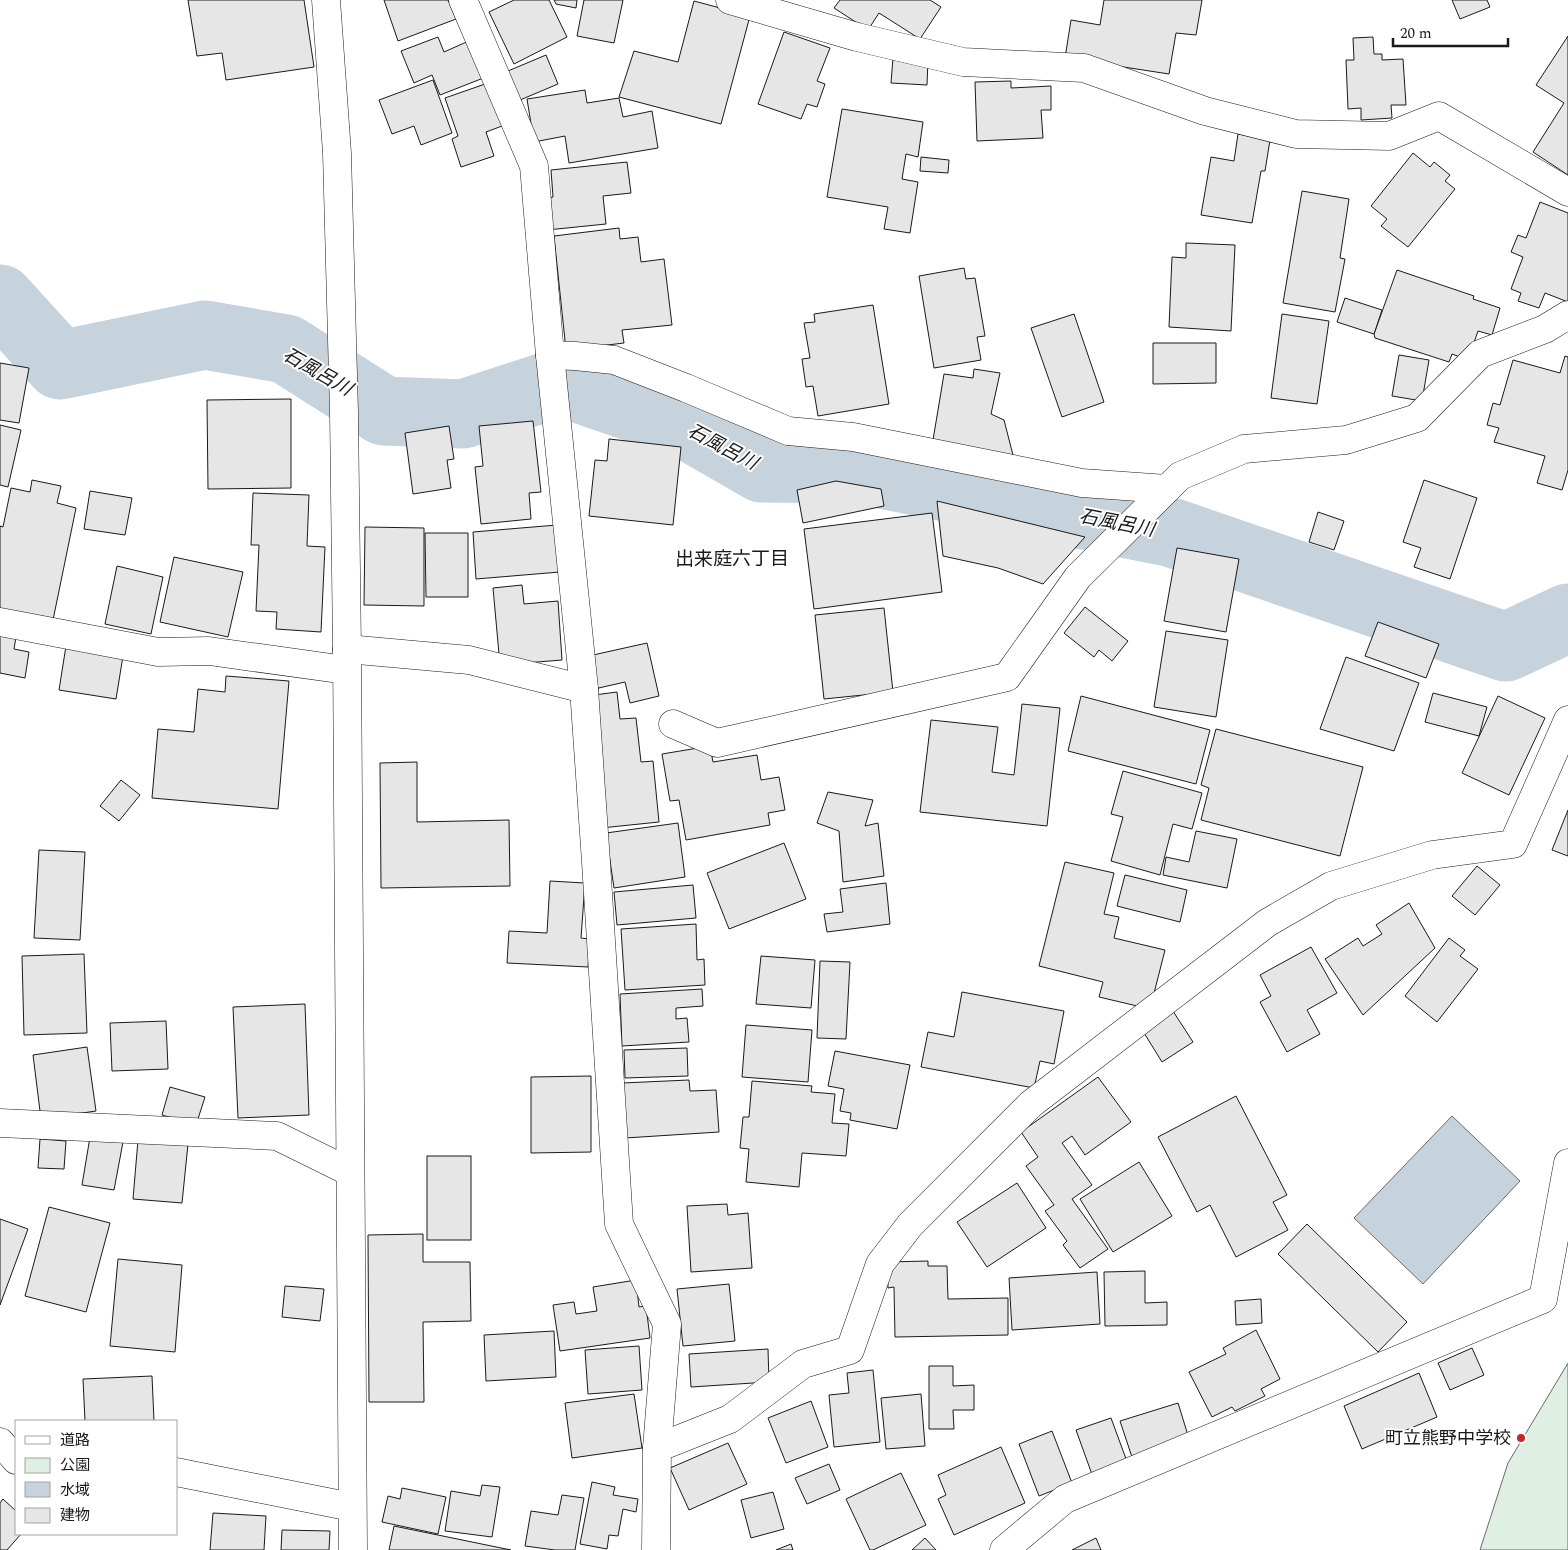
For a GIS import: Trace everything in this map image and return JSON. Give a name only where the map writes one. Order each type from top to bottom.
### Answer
[{"type":"street","points":[[326,0],[337,153],[344,413],[353,1550]]},
{"type":"street","points":[[462,0],[534,166],[551,362],[584,689],[619,1224],[666,1324],[657,1448],[656,1550]]},
{"type":"street","points":[[730,0],[857,37],[963,62],[1084,68],[1205,111],[1296,134],[1390,136],[1439,116],[1568,192]]},
{"type":"street","points":[[673,724],[717,743],[1007,677],[1078,577],[1180,476],[1244,449],[1346,440],[1417,418],[1480,354],[1544,329],[1568,314]]},
{"type":"street","points":[[551,362],[614,360],[686,388],[788,432],[853,437],[1158,498]]},
{"type":"street","points":[[0,622],[158,652],[209,651],[346,660],[469,660],[584,689]]},
{"type":"street","points":[[657,1448],[730,1419],[803,1364],[850,1350],[880,1264],[910,1225],[1031,1104],[1267,923],[1331,886],[1432,855],[1513,844],[1568,720]]},
{"type":"street","points":[[0,1123],[277,1136],[350,1172]]},
{"type":"street","points":[[1004,1550],[1065,1499],[1543,1298],[1568,1162]]},
{"type":"street","points":[[0,1442],[15,1459]]},
{"type":"street","points":[[178,1472],[352,1507]]},
{"type":"green space","points":[[1568,1363],[1568,1550],[1480,1550],[1508,1463]]},
{"type":"water","points":[[1452,1116],[1520,1181],[1423,1284],[1354,1218]]},
{"type":"building","points":[[188,0],[304,0],[314,67],[226,80],[222,53],[197,56]]},
{"type":"building","points":[[384,0],[448,0],[456,19],[398,41]]},
{"type":"building","points":[[514,0],[549,0],[567,37],[514,64],[489,12]]},
{"type":"building","points":[[554,0],[577,0],[576,8],[556,4]]},
{"type":"building","points":[[584,0],[623,0],[614,43],[577,36]]},
{"type":"building","points":[[840,0],[930,0],[941,7],[920,39],[879,13],[868,30],[834,8]]},
{"type":"building","points":[[1104,0],[1202,0],[1196,35],[1176,33],[1169,74],[1065,58],[1071,20],[1100,25]]},
{"type":"building","points":[[1452,0],[1487,0],[1490,7],[1460,19]]},
{"type":"building","points":[[694,1],[750,16],[721,124],[619,97],[634,51],[678,62]]},
{"type":"building","points":[[784,32],[830,48],[817,81],[825,84],[817,107],[807,104],[801,119],[758,104]]},
{"type":"building","points":[[1568,36],[1568,175],[1533,152],[1564,103],[1536,85]]},
{"type":"building","points":[[438,37],[444,52],[471,40],[486,77],[440,95],[432,75],[414,83],[401,51]]},
{"type":"building","points":[[1373,37],[1374,54],[1382,54],[1382,60],[1403,59],[1406,105],[1391,105],[1392,118],[1361,120],[1361,108],[1348,109],[1346,60],[1354,60],[1353,38]]},
{"type":"building","points":[[546,55],[558,84],[520,100],[508,71]]},
{"type":"building","points":[[893,58],[928,60],[927,85],[891,83]]},
{"type":"building","points":[[433,80],[452,133],[421,145],[414,126],[392,134],[379,100]]},
{"type":"building","points":[[1011,81],[1011,88],[1051,86],[1051,110],[1041,110],[1043,138],[977,141],[975,82]]},
{"type":"building","points":[[488,83],[502,126],[486,132],[494,156],[461,167],[452,139],[458,136],[445,98]]},
{"type":"building","points":[[585,90],[587,103],[619,98],[623,117],[652,111],[658,148],[569,163],[565,136],[534,142],[527,99]]},
{"type":"building","points":[[842,109],[923,122],[918,157],[906,154],[902,179],[918,182],[910,233],[884,229],[888,207],[827,197]]},
{"type":"building","points":[[1238,134],[1270,140],[1265,171],[1261,171],[1252,223],[1201,215],[1211,157],[1234,161]]},
{"type":"building","points":[[1413,153],[1430,167],[1434,162],[1450,175],[1445,181],[1455,189],[1408,247],[1381,226],[1387,219],[1371,206]]},
{"type":"building","points":[[921,157],[949,160],[948,173],[920,171]]},
{"type":"building","points":[[627,162],[631,193],[603,196],[606,224],[547,230],[544,199],[553,197],[551,170]]},
{"type":"building","points":[[1302,191],[1349,199],[1340,258],[1345,259],[1335,312],[1283,303]]},
{"type":"building","points":[[1540,202],[1568,213],[1568,302],[1545,293],[1539,308],[1518,301],[1521,293],[1511,289],[1523,257],[1511,252],[1518,235],[1526,238]]},
{"type":"building","points":[[619,228],[620,239],[638,237],[641,262],[664,259],[672,325],[622,330],[624,343],[566,350],[554,236]]},
{"type":"building","points":[[1186,243],[1235,245],[1231,331],[1169,327],[1172,257],[1186,258]]},
{"type":"building","points":[[964,268],[966,279],[975,278],[985,336],[977,337],[981,360],[934,368],[919,276]]},
{"type":"building","points":[[1397,270],[1474,296],[1473,299],[1500,308],[1492,335],[1478,331],[1468,360],[1452,354],[1449,362],[1375,338],[1374,334]]},
{"type":"building","points":[[1345,298],[1382,310],[1374,334],[1337,322]]},
{"type":"building","points":[[873,305],[889,404],[818,416],[813,386],[806,387],[802,359],[810,358],[804,323],[815,322],[814,314]]},
{"type":"building","points":[[1074,314],[1104,402],[1062,417],[1031,328]]},
{"type":"building","points":[[1282,314],[1329,321],[1317,404],[1271,398]]},
{"type":"building","points":[[1153,343],[1216,343],[1216,383],[1153,384]]},
{"type":"building","points":[[1399,355],[1429,360],[1422,401],[1392,396]]},
{"type":"building","points":[[1565,356],[1568,357],[1568,470],[1562,490],[1537,483],[1545,456],[1494,442],[1499,428],[1487,425],[1493,403],[1500,405],[1513,360],[1560,373]]},
{"type":"building","points":[[0,363],[29,368],[19,423],[0,420]]},
{"type":"building","points":[[974,369],[1000,373],[991,414],[1004,420],[1014,459],[932,446],[944,374],[973,378]]},
{"type":"building","points":[[291,399],[291,488],[208,489],[207,400]]},
{"type":"building","points":[[533,421],[541,492],[529,493],[531,519],[481,524],[475,467],[483,466],[479,426]]},
{"type":"building","points":[[0,425],[21,430],[8,487],[0,485]]},
{"type":"building","points":[[449,426],[454,459],[447,460],[451,488],[413,494],[405,433]]},
{"type":"building","points":[[609,439],[681,447],[673,525],[589,516],[595,460],[607,461]]},
{"type":"building","points":[[32,480],[61,486],[57,503],[76,508],[53,620],[0,609],[0,526],[3,527],[11,488],[30,492]]},
{"type":"building","points":[[1424,480],[1477,498],[1450,579],[1414,567],[1421,548],[1403,542]]},
{"type":"building","points":[[836,481],[881,489],[884,506],[803,523],[797,490]]},
{"type":"building","points":[[90,491],[132,498],[125,535],[84,529]]},
{"type":"building","points":[[253,493],[309,495],[307,546],[325,547],[321,632],[276,629],[277,612],[256,611],[259,545],[251,545]]},
{"type":"building","points":[[937,501],[1085,537],[1043,584],[998,568],[943,556]]},
{"type":"building","points":[[1318,512],[1344,521],[1334,550],[1309,542]]},
{"type":"building","points":[[932,513],[942,592],[814,609],[804,529]]},
{"type":"building","points":[[557,525],[560,572],[476,579],[473,532]]},
{"type":"building","points":[[365,527],[424,528],[424,606],[364,605]]},
{"type":"building","points":[[425,533],[468,533],[468,597],[426,597]]},
{"type":"building","points":[[1177,548],[1239,559],[1226,632],[1164,621]]},
{"type":"building","points":[[174,557],[243,572],[228,637],[160,622]]},
{"type":"building","points":[[117,566],[163,577],[151,634],[105,624]]},
{"type":"building","points":[[522,585],[524,604],[558,601],[562,660],[500,665],[493,588]]},
{"type":"building","points":[[1085,607],[1128,641],[1112,661],[1099,650],[1094,657],[1064,633]]},
{"type":"building","points":[[884,608],[893,692],[824,699],[815,615]]},
{"type":"building","points":[[1378,622],[1439,644],[1426,678],[1365,656]]},
{"type":"building","points":[[0,628],[17,631],[14,649],[29,652],[25,678],[0,673]]},
{"type":"building","points":[[1166,631],[1228,640],[1216,717],[1154,707]]},
{"type":"building","points":[[647,643],[659,696],[630,703],[625,682],[590,690],[584,657]]},
{"type":"building","points":[[66,646],[123,656],[116,699],[59,690]]},
{"type":"building","points":[[1346,657],[1419,683],[1394,751],[1320,729]]},
{"type":"building","points":[[226,676],[289,681],[278,809],[152,798],[158,729],[194,732],[198,689],[225,692]]},
{"type":"building","points":[[617,692],[620,719],[636,718],[641,762],[653,761],[659,822],[601,828],[587,696]]},
{"type":"building","points":[[1433,693],[1487,707],[1479,736],[1425,722]]},
{"type":"building","points":[[1081,696],[1210,730],[1196,784],[1068,751]]},
{"type":"building","points":[[1498,696],[1545,718],[1509,795],[1462,773]]},
{"type":"building","points":[[1022,704],[1060,708],[1047,826],[920,812],[931,720],[998,727],[992,772],[1014,775]]},
{"type":"building","points":[[1216,729],[1363,767],[1340,856],[1201,820],[1209,788],[1201,785]]},
{"type":"building","points":[[710,746],[713,762],[757,755],[761,780],[779,777],[785,810],[768,813],[770,825],[686,840],[679,800],[670,801],[662,754]]},
{"type":"building","points":[[417,762],[417,822],[509,820],[510,886],[381,888],[380,763]]},
{"type":"building","points":[[1123,771],[1202,793],[1192,829],[1173,824],[1160,875],[1111,861],[1123,817],[1111,814]]},
{"type":"building","points":[[121,780],[140,795],[119,821],[100,806]]},
{"type":"building","points":[[828,792],[873,800],[865,826],[878,823],[884,876],[843,882],[839,831],[817,823]]},
{"type":"building","points":[[1568,810],[1568,856],[1552,850]]},
{"type":"building","points":[[678,823],[685,877],[614,888],[606,833]]},
{"type":"building","points":[[1196,831],[1237,839],[1227,888],[1163,875],[1166,857],[1189,862]]},
{"type":"building","points":[[784,843],[806,899],[729,929],[707,873]]},
{"type":"building","points":[[39,850],[85,852],[80,940],[34,938]]},
{"type":"building","points":[[1065,862],[1114,873],[1104,914],[1119,917],[1114,938],[1165,950],[1150,1009],[1099,997],[1103,982],[1039,966]]},
{"type":"building","points":[[1477,866],[1500,885],[1475,915],[1452,896]]},
{"type":"building","points":[[1125,875],[1187,890],[1180,922],[1117,906]]},
{"type":"building","points":[[550,881],[585,883],[581,938],[590,939],[588,967],[507,963],[509,931],[547,933]]},
{"type":"building","points":[[886,883],[890,924],[827,932],[824,914],[843,912],[840,889]]},
{"type":"building","points":[[693,885],[696,918],[617,925],[614,892]]},
{"type":"building","points":[[1409,903],[1435,948],[1363,1015],[1325,959],[1358,938],[1363,946],[1382,934],[1376,925]]},
{"type":"building","points":[[696,924],[697,960],[704,959],[705,985],[625,990],[621,929]]},
{"type":"building","points":[[1449,938],[1465,950],[1460,956],[1478,969],[1437,1022],[1405,996]]},
{"type":"building","points":[[1311,947],[1337,993],[1307,1010],[1320,1034],[1287,1052],[1260,1002],[1271,996],[1260,975]]},
{"type":"building","points":[[84,954],[87,1033],[24,1035],[22,956]]},
{"type":"building","points":[[761,956],[815,960],[811,1008],[756,1004]]},
{"type":"building","points":[[820,961],[850,962],[846,1039],[817,1038]]},
{"type":"building","points":[[702,989],[703,1006],[676,1008],[676,1019],[687,1018],[689,1042],[622,1046],[620,994]]},
{"type":"building","points":[[962,992],[1064,1011],[1054,1064],[1040,1061],[1034,1088],[921,1067],[928,1032],[954,1037]]},
{"type":"building","points":[[305,1004],[309,1115],[238,1118],[233,1007]]},
{"type":"building","points":[[1171,1008],[1193,1042],[1162,1062],[1141,1028]]},
{"type":"building","points":[[166,1021],[168,1069],[112,1071],[110,1023]]},
{"type":"building","points":[[746,1025],[812,1030],[808,1082],[742,1077]]},
{"type":"building","points":[[87,1047],[96,1111],[41,1119],[33,1055]]},
{"type":"building","points":[[687,1048],[688,1076],[625,1078],[624,1050]]},
{"type":"building","points":[[835,1051],[910,1065],[897,1129],[850,1120],[851,1113],[840,1111],[844,1089],[828,1086]]},
{"type":"building","points":[[591,1076],[591,1152],[531,1153],[531,1077]]},
{"type":"building","points":[[1098,1077],[1131,1122],[1085,1155],[1072,1136],[1062,1143],[1092,1185],[1072,1199],[1108,1249],[1080,1268],[1063,1245],[1067,1241],[1045,1211],[1054,1205],[1026,1166],[1038,1157],[1021,1132]]},
{"type":"building","points":[[689,1080],[690,1091],[716,1090],[719,1132],[625,1138],[622,1083]]},
{"type":"building","points":[[752,1081],[812,1086],[811,1092],[835,1094],[832,1123],[849,1124],[846,1156],[802,1153],[799,1187],[746,1182],[749,1149],[740,1148],[743,1117],[749,1117]]},
{"type":"building","points":[[170,1087],[205,1097],[196,1125],[162,1115]]},
{"type":"building","points":[[1236,1096],[1287,1195],[1273,1202],[1288,1230],[1236,1257],[1210,1205],[1197,1212],[1158,1137]]},
{"type":"building","points":[[90,1137],[123,1142],[114,1190],[82,1185]]},
{"type":"building","points":[[40,1139],[66,1141],[64,1169],[38,1168]]},
{"type":"building","points":[[138,1140],[188,1144],[182,1203],[133,1199]]},
{"type":"building","points":[[427,1156],[471,1156],[471,1240],[427,1240]]},
{"type":"building","points":[[1139,1162],[1172,1216],[1113,1252],[1080,1199]]},
{"type":"building","points":[[1017,1183],[1046,1228],[987,1267],[957,1222]]},
{"type":"building","points":[[727,1204],[728,1215],[748,1213],[752,1268],[691,1272],[687,1206]]},
{"type":"building","points":[[49,1207],[110,1223],[86,1312],[25,1296]]},
{"type":"building","points":[[0,1219],[28,1229],[0,1305]]},
{"type":"building","points":[[1307,1224],[1407,1322],[1378,1352],[1278,1254]]},
{"type":"building","points":[[423,1234],[423,1262],[470,1262],[471,1321],[423,1322],[424,1402],[369,1402],[368,1235]]},
{"type":"building","points":[[118,1259],[182,1265],[175,1352],[110,1346]]},
{"type":"building","points":[[928,1261],[928,1266],[947,1266],[948,1299],[1008,1298],[1008,1335],[895,1337],[894,1287],[888,1288],[887,1262]]},
{"type":"building","points":[[1145,1271],[1145,1303],[1167,1302],[1167,1325],[1105,1326],[1104,1272]]},
{"type":"building","points":[[1097,1272],[1100,1324],[1012,1330],[1009,1278]]},
{"type":"building","points":[[636,1280],[639,1307],[646,1306],[650,1338],[560,1351],[553,1305],[574,1302],[576,1314],[597,1311],[593,1287]]},
{"type":"building","points":[[729,1284],[735,1341],[683,1346],[677,1289]]},
{"type":"building","points":[[285,1286],[324,1289],[320,1321],[282,1317]]},
{"type":"building","points":[[1261,1299],[1262,1323],[1236,1325],[1235,1301]]},
{"type":"building","points":[[1256,1330],[1280,1379],[1261,1389],[1265,1396],[1235,1411],[1232,1407],[1212,1417],[1189,1372],[1226,1354],[1223,1348]]},
{"type":"building","points":[[554,1331],[556,1377],[486,1381],[484,1335]]},
{"type":"building","points":[[639,1346],[642,1390],[588,1394],[585,1350]]},
{"type":"building","points":[[1472,1348],[1484,1375],[1450,1390],[1438,1363]]},
{"type":"building","points":[[768,1349],[769,1382],[691,1387],[689,1354]]},
{"type":"building","points":[[929,1366],[953,1366],[953,1386],[974,1385],[974,1410],[953,1410],[954,1429],[929,1429]]},
{"type":"building","points":[[873,1370],[880,1442],[834,1447],[829,1395],[849,1393],[847,1373]]},
{"type":"building","points":[[1419,1373],[1437,1417],[1362,1449],[1344,1406]]},
{"type":"building","points":[[152,1376],[154,1420],[85,1420],[83,1379]]},
{"type":"building","points":[[634,1394],[642,1448],[572,1458],[565,1403]]},
{"type":"building","points":[[921,1394],[925,1446],[886,1449],[881,1398]]},
{"type":"building","points":[[811,1401],[828,1447],[786,1463],[768,1418]]},
{"type":"building","points":[[1178,1403],[1191,1445],[1134,1463],[1120,1421]]},
{"type":"building","points":[[1111,1418],[1129,1467],[1094,1480],[1076,1430]]},
{"type":"building","points":[[1052,1431],[1072,1483],[1039,1496],[1019,1444]]},
{"type":"building","points":[[728,1443],[747,1484],[689,1510],[670,1468]]},
{"type":"building","points":[[1001,1447],[1025,1503],[954,1535],[938,1499],[946,1495],[938,1475]]},
{"type":"building","points":[[829,1464],[840,1490],[807,1504],[795,1478]]},
{"type":"building","points":[[901,1473],[926,1525],[870,1550],[846,1499]]},
{"type":"building","points":[[592,1482],[615,1487],[613,1495],[638,1499],[636,1512],[623,1509],[618,1536],[609,1535],[607,1549],[580,1544]]},
{"type":"building","points":[[482,1485],[500,1487],[492,1537],[445,1531],[451,1491],[480,1496]]},
{"type":"building","points":[[402,1488],[446,1497],[438,1534],[382,1522],[388,1496],[400,1499]]},
{"type":"building","points":[[773,1492],[784,1529],[751,1538],[741,1500]]},
{"type":"building","points":[[562,1495],[584,1498],[575,1550],[555,1550],[525,1546],[531,1511],[558,1515]]},
{"type":"building","points":[[3,1499],[15,1510],[15,1535],[20,1535],[7,1550],[0,1550],[0,1503]]},
{"type":"building","points":[[213,1513],[266,1516],[264,1550],[210,1550]]},
{"type":"building","points":[[394,1526],[511,1550],[389,1550]]},
{"type":"building","points":[[282,1530],[330,1531],[329,1550],[281,1550]]},
{"type":"building","points":[[925,1538],[936,1550],[912,1550]]},
{"type":"building","points":[[1096,1538],[1101,1550],[1072,1550]]},
{"type":"building","points":[[791,1544],[793,1550],[776,1550]]},
{"type":"waterway","name":"石風呂川","points":[[0,299],[60,365],[205,335],[286,349],[384,411],[463,414],[561,382],[689,426],[762,468],[857,469],[1173,533],[1506,647],[1568,618]]},
{"type":"place","name":"町立熊野中学校","points":[[1521,1438]]},
{"type":"district","name":"出来庭六丁目","points":[[732,558]]}]
